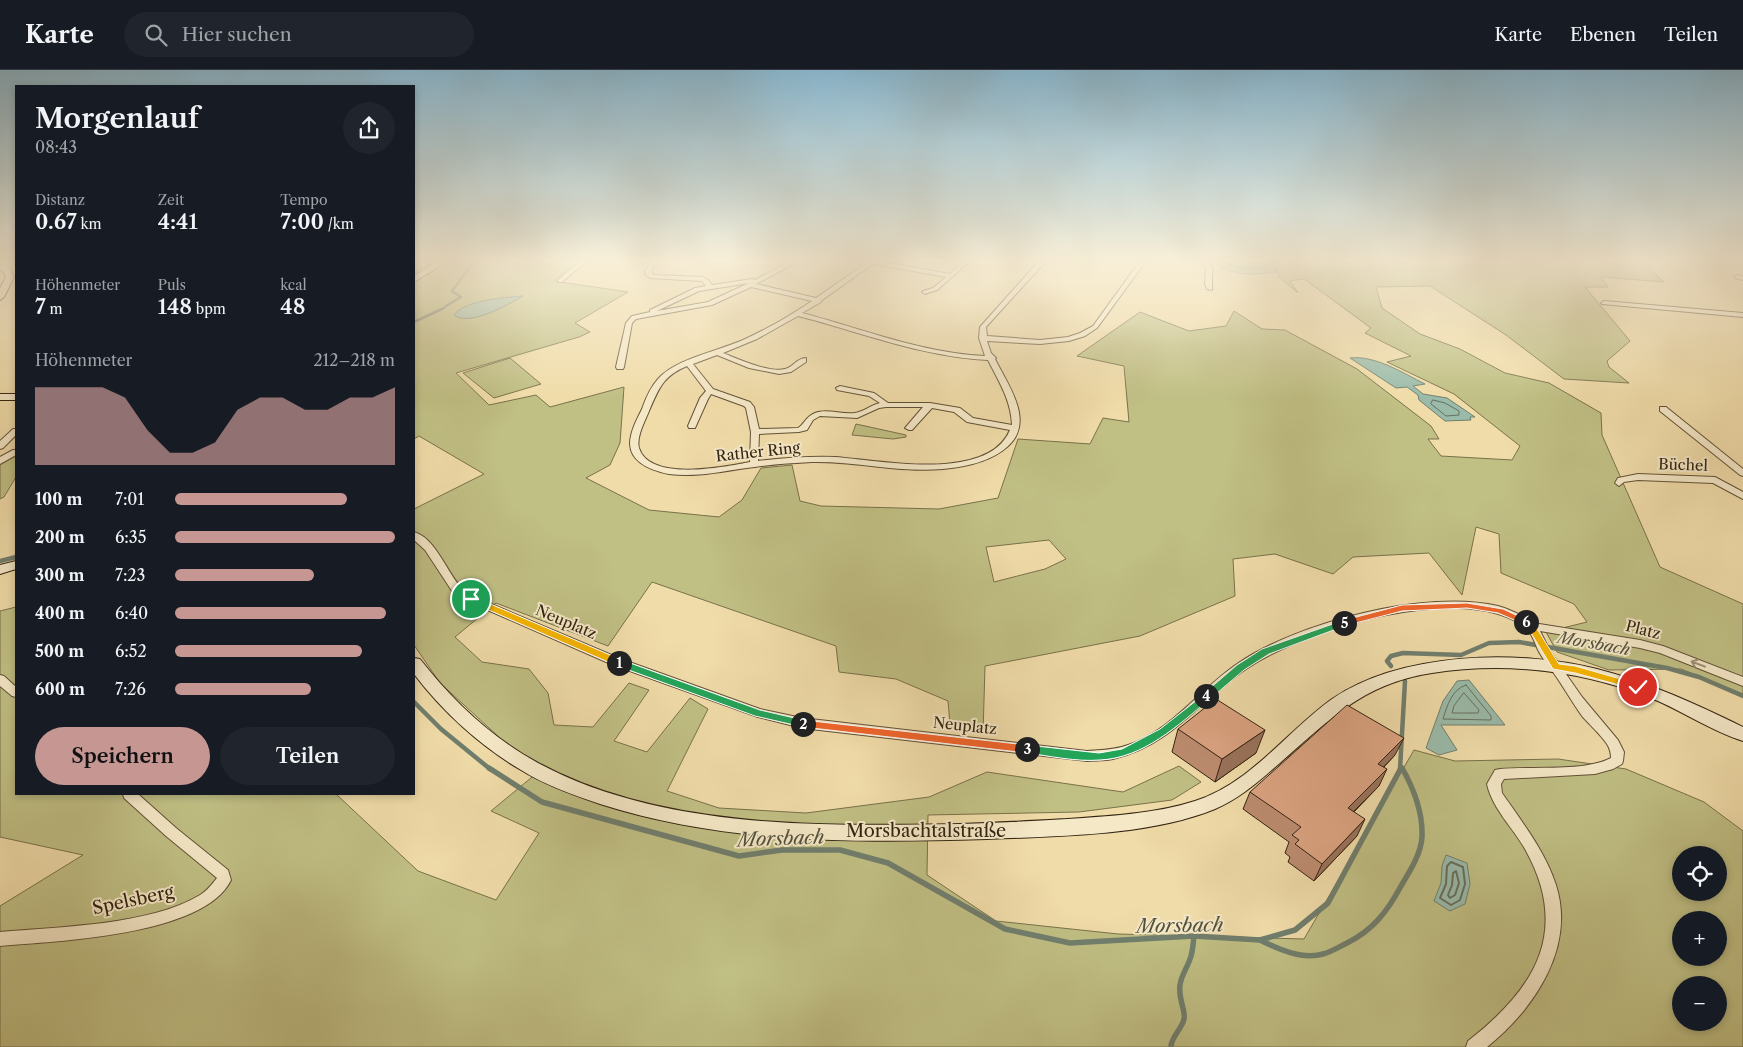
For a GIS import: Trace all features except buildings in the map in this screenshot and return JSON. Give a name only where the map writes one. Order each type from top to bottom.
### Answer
[{"type":"main road","points":[[0,397],[15,397]]},
{"type":"main road","points":[[0,570],[15,565]]},
{"type":"main road","name":"Morsbachtalstraße","points":[[415,664],[433,688],[474,725],[526,766],[594,794],[628,805],[692,820],[731,826],[950,833],[1022,830],[1148,820],[1171,816],[1211,803],[1250,780],[1342,701],[1357,692],[1397,675],[1437,666],[1522,664],[1583,672],[1638,687],[1684,706],[1743,735]]},
{"type":"street","points":[[644,315],[660,307]]},
{"type":"street","points":[[620,367],[628,323],[634,317],[697,307]]},
{"type":"street","name":"Rather Ring","points":[[810,307],[750,342],[689,363],[668,375],[656,386],[637,433],[635,447],[638,454],[648,463],[658,468],[686,472],[704,472],[754,464],[818,459],[913,468],[956,465],[987,456],[1000,449],[1010,439],[1015,428]]},
{"type":"street","points":[[755,432],[799,430],[804,428],[815,415],[857,416],[877,406],[886,405],[930,405],[957,410],[970,420],[1015,428],[1016,412],[982,338],[983,327],[1001,307]]},
{"type":"street","points":[[982,338],[1054,341],[1075,337],[1095,327],[1110,307]]},
{"type":"street","points":[[1646,307],[1743,315]]},
{"type":"street","points":[[798,314],[836,322],[914,347],[977,359],[992,358]]},
{"type":"street","points":[[717,353],[730,359],[778,372],[789,370],[803,360]]},
{"type":"street","points":[[689,363],[710,391],[747,404],[755,432],[754,464]]},
{"type":"street","points":[[840,388],[882,399],[886,405]]},
{"type":"street","points":[[692,426],[704,398],[710,391]]},
{"type":"street","points":[[909,428],[930,405]]},
{"type":"street","name":"Büchel","points":[[1663,409],[1743,473]]},
{"type":"street","points":[[0,446],[15,433]]},
{"type":"street","points":[[0,461],[15,453]]},
{"type":"street","name":"Büchel","points":[[1619,483],[1621,480],[1638,477],[1715,480],[1743,496]]},
{"type":"street","name":"Neuplatz","points":[[415,535],[429,548],[456,588],[471,599],[617,662],[726,702],[780,719],[968,743],[1099,756],[1124,753],[1156,736],[1240,668],[1280,645],[1387,611],[1418,606],[1467,606],[1500,611],[1516,617],[1531,626]]},
{"type":"street","points":[[1474,1047],[1508,1017],[1531,988],[1548,955],[1555,915],[1548,884],[1536,858],[1496,794],[1494,784],[1500,774],[1604,769],[1617,762],[1618,756],[1611,739],[1585,711],[1545,651],[1531,626]]},
{"type":"street","name":"Platz","points":[[1531,626],[1640,644],[1663,650],[1743,682]]},
{"type":"street","points":[[0,679],[15,692]]},
{"type":"street","name":"Spelsberg","points":[[0,939],[117,926],[151,920],[194,905],[215,891],[224,880],[223,874],[171,832],[130,795]]},
{"type":"shaded area","points":[[415,307],[603,307],[575,323],[590,332],[579,337],[456,373],[489,405],[536,395],[550,407],[624,387],[620,443],[610,465],[586,478],[649,510],[719,517],[742,500],[761,468],[792,465],[800,501],[821,506],[939,509],[998,498],[1018,439],[1090,444],[1103,418],[1129,422],[1124,366],[1077,356],[1140,312],[1189,331],[1226,326],[1234,311],[1262,329],[1285,330],[1357,369],[1431,426],[1439,439],[1428,439],[1441,456],[1512,460],[1520,446],[1454,394],[1387,362],[1411,356],[1365,333],[1371,328],[1342,307],[1382,307],[1420,334],[1460,349],[1505,373],[1549,383],[1601,413],[1602,435],[1660,567],[1743,604],[1743,694],[1681,669],[1609,670],[1557,652],[1546,632],[1587,622],[1574,604],[1501,573],[1499,534],[1476,527],[1462,595],[1429,553],[1353,557],[1333,574],[1275,554],[1233,559],[1235,596],[1140,636],[985,666],[983,734],[950,724],[948,701],[896,679],[839,672],[836,646],[652,582],[608,646],[496,603],[455,637],[482,662],[529,669],[548,693],[554,725],[593,727],[629,683],[649,690],[614,741],[647,752],[690,698],[708,709],[667,791],[719,808],[806,813],[929,797],[987,772],[1123,792],[1179,766],[1201,782],[1172,800],[1079,812],[928,815],[927,875],[996,921],[1118,934],[1304,939],[1414,750],[1455,761],[1558,759],[1626,769],[1704,802],[1743,831],[1743,1047],[0,1047],[0,906],[83,855],[0,837],[0,611],[15,607],[15,795],[337,795],[418,871],[496,900],[539,833],[491,811],[543,768],[524,760],[440,683],[415,646],[415,508],[484,474],[419,436],[415,438]],"holes":[[[1049,540],[1066,559],[1045,569],[994,582],[986,547]]]},
{"type":"shaded area","points":[[1462,307],[1601,307],[1630,341],[1607,361],[1609,367],[1629,383],[1564,379],[1506,335]]},
{"type":"shaded area","points":[[510,358],[541,384],[494,398],[463,373]]},
{"type":"shaded area","points":[[856,424],[906,435],[906,437],[893,439],[852,435]]},
{"type":"shaded area","points":[[15,457],[15,479],[4,497],[0,499],[0,465]]},
{"type":"water","points":[[466,307],[503,307],[479,317],[469,318],[461,318],[454,315]]},
{"type":"water","points":[[1350,358],[1369,359],[1398,370],[1425,384],[1413,386],[1423,394],[1447,398],[1475,417],[1470,417],[1471,420],[1445,421],[1419,400],[1418,395],[1407,387],[1396,388]]},
{"type":"water","points":[[1469,680],[1505,725],[1441,725],[1457,750],[1439,755],[1426,748],[1443,701],[1457,681]]},
{"type":"water","points":[[1446,855],[1467,863],[1470,884],[1465,904],[1450,911],[1434,901],[1441,883],[1442,866]]},
{"type":"waterway","points":[[415,322],[444,308]]},
{"type":"waterway","name":"Morsbach","points":[[0,561],[15,557]]},
{"type":"waterway","name":"Morsbach","points":[[1391,666],[1387,661],[1391,656],[1403,653],[1461,655],[1489,643],[1519,642],[1667,668],[1699,677],[1743,696]]},
{"type":"waterway","name":"Morsbach","points":[[1400,769],[1405,681]]},
{"type":"waterway","name":"Morsbach","points":[[415,703],[441,729],[490,769]]},
{"type":"waterway","name":"Morsbach","points":[[489,768],[542,802],[739,856],[782,850],[840,850],[888,863],[1005,929],[1070,943],[1194,936]]},
{"type":"waterway","name":"Morsbach","points":[[1260,940],[1295,930],[1328,903],[1401,768]]},
{"type":"waterway","name":"Morsbach","points":[[1260,940],[1299,955],[1323,954],[1356,938],[1372,926],[1385,912],[1420,850],[1422,837],[1417,801],[1402,768]]},
{"type":"waterway","points":[[1171,1047],[1171,1043],[1184,1019],[1180,985],[1191,956],[1194,936]]},
{"type":"waterway","name":"Morsbach","points":[[1194,936],[1260,940]]},
{"type":"route","points":[[471,599],[617,662],[726,702],[780,719],[802,724],[1086,756],[1124,753],[1141,745],[1163,732],[1240,668],[1280,645],[1346,622],[1402,608],[1418,606],[1467,606],[1486,607],[1500,611],[1525,621],[1531,626],[1556,667],[1608,678],[1638,687]]}]
